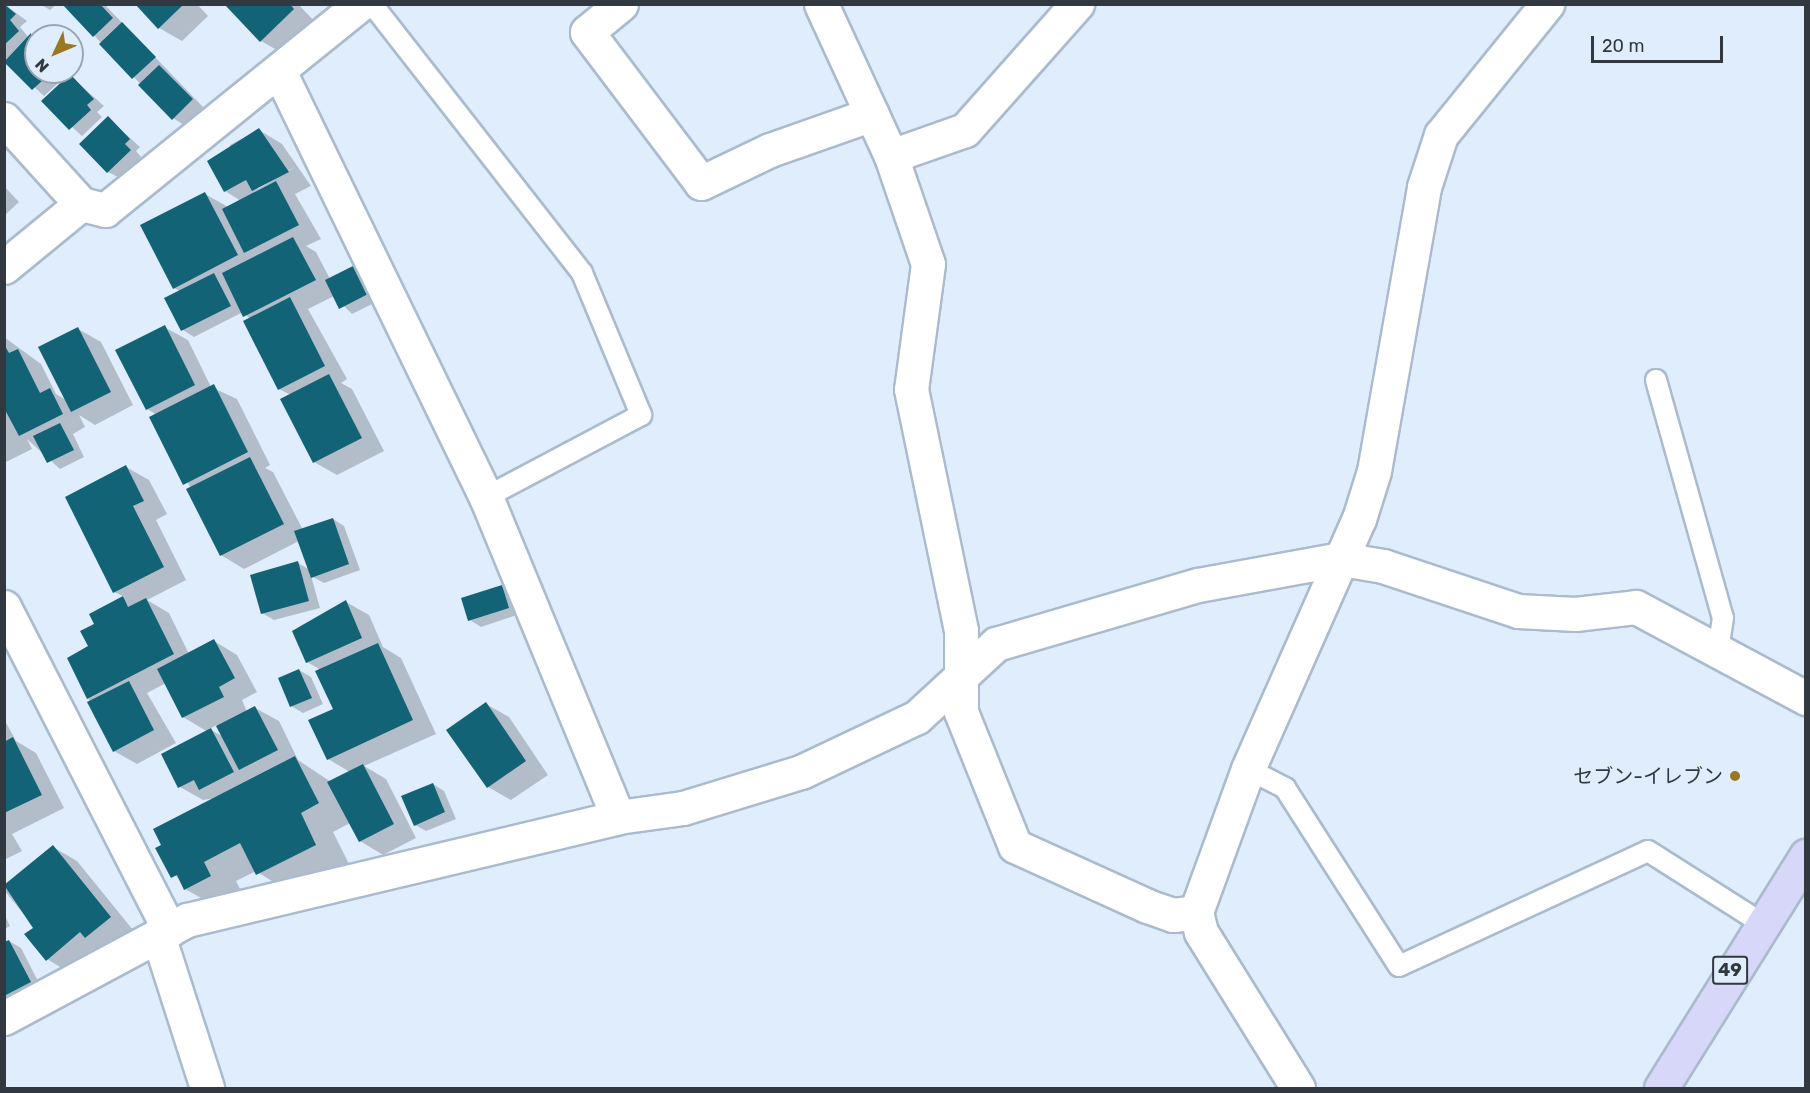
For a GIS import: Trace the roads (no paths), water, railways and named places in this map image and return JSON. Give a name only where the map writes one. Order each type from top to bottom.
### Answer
[{"type":"main road","name":"49","points":[[1661,1089],[1760,922],[1806,856]]},
{"type":"street","points":[[4,119],[81,204],[105,210],[360,4]]},
{"type":"street","points":[[621,4],[587,32],[701,183],[770,150],[872,114]]},
{"type":"street","points":[[821,4],[891,156],[928,264],[911,389],[961,630],[961,712],[1015,846],[1147,906],[1173,915],[1196,912]]},
{"type":"street","points":[[891,156],[964,130],[1005,91],[1077,4]]},
{"type":"street","points":[[1298,1089],[1201,932],[1196,912],[1248,769],[1341,559],[1374,471],[1424,187],[1441,135],[1547,4]]},
{"type":"street","points":[[279,71],[486,497],[618,817]]},
{"type":"street","points":[[4,267],[81,204]]},
{"type":"street","points":[[4,1018],[188,920],[618,817],[683,808],[801,772],[917,717],[996,644],[1198,585],[1341,559],[1383,566],[1518,611],[1575,614],[1636,607],[1718,649],[1806,699]]},
{"type":"street","points":[[4,607],[164,932],[207,1089]]},
{"type":"lane","points":[[372,4],[582,273],[640,415],[486,497]]},
{"type":"lane","points":[[1656,380],[1723,618],[1718,649]]},
{"type":"lane","points":[[1248,769],[1285,788],[1398,966],[1648,851],[1760,922]]},
{"type":"place","name":"セブン-イレブン","points":[[1735,776]]}]
